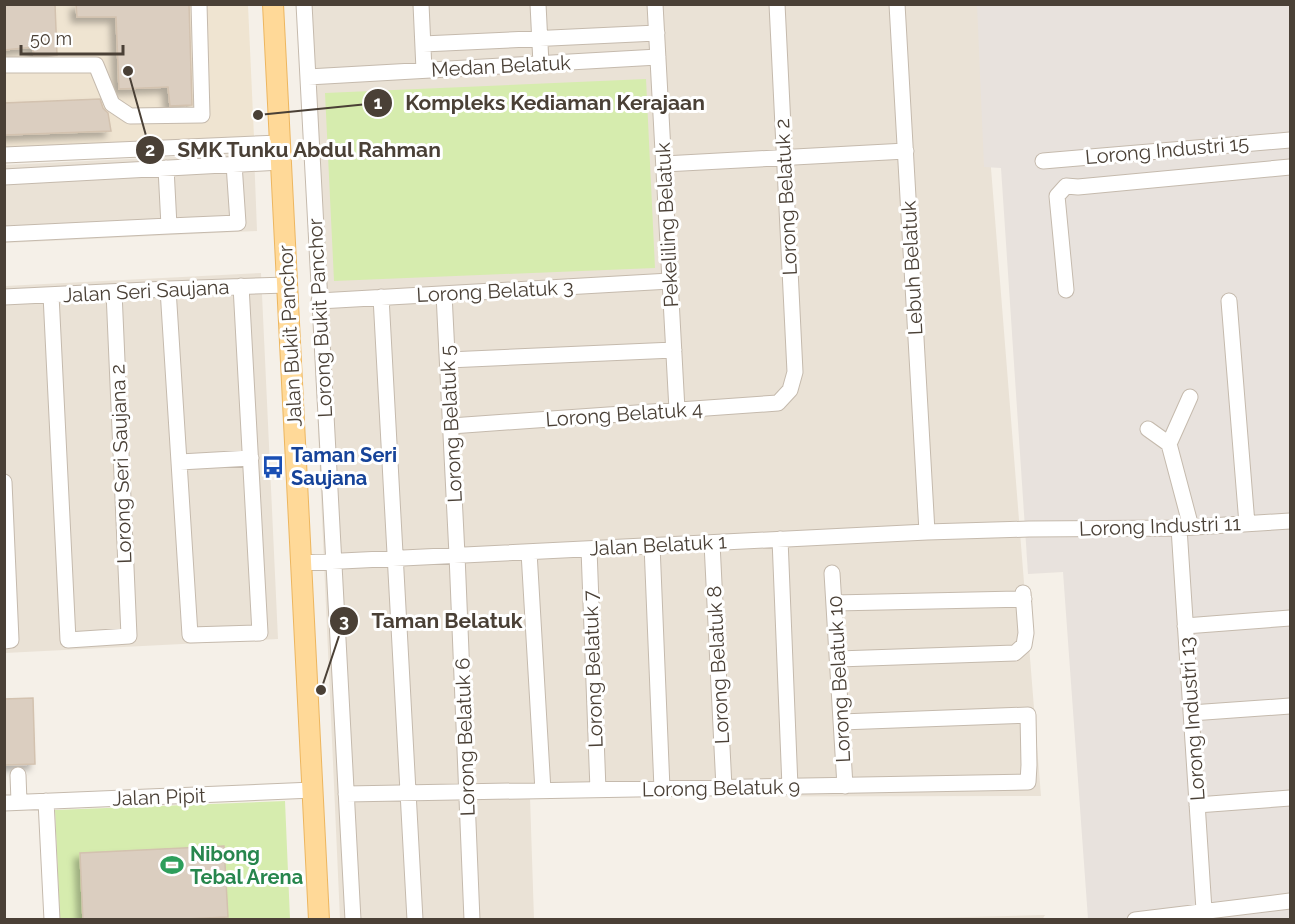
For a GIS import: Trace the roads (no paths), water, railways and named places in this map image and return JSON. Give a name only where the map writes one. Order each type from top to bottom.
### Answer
[{"type":"main road","name":"Jalan Bukit Panchor","points":[[273,4],[320,920]]},
{"type":"street","points":[[4,65],[96,65],[112,104],[129,116],[202,116],[199,4]]},
{"type":"street","name":"Lorong Bukit Panchor","points":[[304,4],[353,920]]},
{"type":"street","points":[[421,4],[424,70]]},
{"type":"street","points":[[538,4],[541,64]]},
{"type":"street","name":"Pekeliling Belatuk","points":[[655,4],[677,410]]},
{"type":"street","name":"Lorong Belatuk 2","points":[[777,4],[795,372],[790,390]]},
{"type":"street","name":"Lebuh Belatuk","points":[[897,4],[927,532]]},
{"type":"street","name":"Medan Belatuk","points":[[423,44],[657,33]]},
{"type":"street","name":"Medan Belatuk","points":[[308,77],[658,57]]},
{"type":"street","name":"Lorong Industri 15","points":[[1043,161],[1290,140]]},
{"type":"street","points":[[664,164],[906,151]]},
{"type":"street","points":[[4,155],[280,153]]},
{"type":"street","points":[[4,177],[234,164],[280,153]]},
{"type":"street","points":[[4,234],[238,223],[234,164]]},
{"type":"street","points":[[1066,290],[1057,196],[1066,186],[1078,187],[1290,167]]},
{"type":"street","points":[[166,168],[168,226]]},
{"type":"street","name":"Lorong Belatuk 3","points":[[319,301],[670,281]]},
{"type":"street","name":"Jalan Seri Saujana","points":[[4,297],[287,285]]},
{"type":"street","points":[[168,289],[190,635],[260,633],[241,286]]},
{"type":"street","name":"Lorong Seri Saujana 2","points":[[51,295],[68,640],[129,636],[114,292]]},
{"type":"street","name":"Lorong Belatuk 5","points":[[444,294],[458,555]]},
{"type":"street","points":[[381,297],[415,920]]},
{"type":"street","points":[[1229,301],[1247,524]]},
{"type":"street","points":[[448,360],[674,350]]},
{"type":"street","name":"Lorong Belatuk 4","points":[[451,426],[778,404],[790,390]]},
{"type":"street","points":[[1148,429],[1170,444],[1190,397]]},
{"type":"street","name":"Lorong Industri 13","points":[[1170,444],[1185,528],[1185,626],[1204,910]]},
{"type":"street","points":[[180,462],[251,458]]},
{"type":"street","points":[[4,482],[8,640]]},
{"type":"street","name":"Lorong Industri 11","points":[[1022,530],[1185,528],[1290,521]]},
{"type":"street","name":"Jalan Belatuk 1","points":[[301,563],[927,532],[1022,530]]},
{"type":"street","points":[[780,539],[790,787]]},
{"type":"street","name":"Lorong Belatuk 8","points":[[712,543],[724,788]]},
{"type":"street","points":[[652,545],[662,789]]},
{"type":"street","name":"Lorong Belatuk 7","points":[[589,549],[598,790]]},
{"type":"street","points":[[529,552],[543,791]]},
{"type":"street","name":"Lorong Belatuk 6","points":[[458,555],[472,920]]},
{"type":"street","name":"Lorong Belatuk 10","points":[[832,573],[845,786]]},
{"type":"street","points":[[834,603],[1024,596],[1026,633],[1024,645],[1015,653],[838,660]]},
{"type":"street","points":[[1185,626],[1290,618]]},
{"type":"street","points":[[1191,713],[1290,706]]},
{"type":"street","name":"Lorong Belatuk 9","points":[[346,794],[1028,782],[1028,715],[841,722]]},
{"type":"street","points":[[12,802],[18,775]]},
{"type":"street","name":"Jalan Pipit","points":[[12,802],[313,790]]},
{"type":"street","points":[[1197,804],[1290,798]]},
{"type":"street","points":[[46,801],[51,920]]},
{"type":"street","points":[[1136,920],[1290,901]]},
{"type":"place","name":"SMK Tunku Abdul Rahman","points":[[128,71]]},
{"type":"place","name":"Kompleks Kediaman Kerajaan","points":[[258,115]]},
{"type":"place","name":"Taman Seri Saujana","points":[[273,467]]},
{"type":"place","name":"Taman Belatuk","points":[[321,690]]},
{"type":"place","name":"Nibong Tebal Arena","points":[[172,865]]}]
